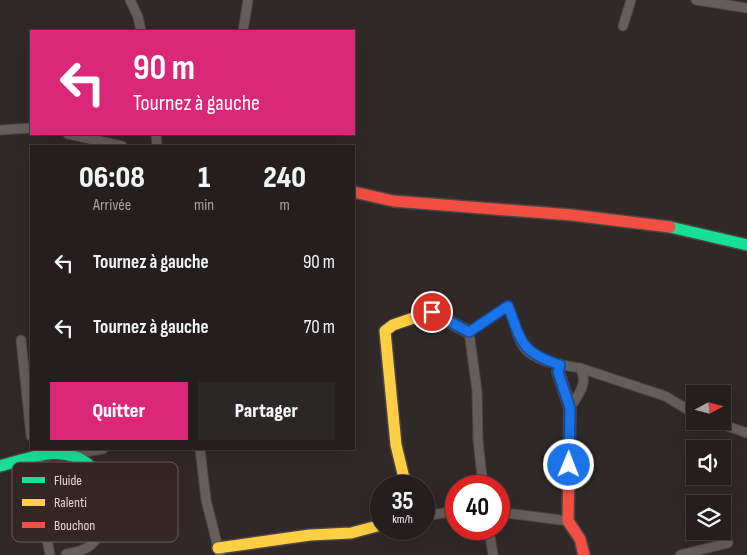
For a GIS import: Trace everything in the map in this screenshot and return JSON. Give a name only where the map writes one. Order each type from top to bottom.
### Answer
[{"type":"street","points":[[130,0],[138,16],[141,30]]},
{"type":"street","points":[[243,30],[248,0]]},
{"type":"street","points":[[623,26],[631,0]]},
{"type":"street","points":[[696,0],[747,8]]},
{"type":"street","points":[[1,128],[30,128]]},
{"type":"street","points":[[72,135],[118,145]]},
{"type":"street","points":[[355,192],[371,197],[426,203],[650,224],[711,234],[747,245]]},
{"type":"street","points":[[469,332],[508,306],[523,346],[538,358],[560,365],[580,368],[664,396],[686,409]]},
{"type":"street","points":[[403,475],[396,445],[384,331],[393,325],[432,312],[469,332]]},
{"type":"street","points":[[469,332],[477,390],[478,440],[482,475]]},
{"type":"street","points":[[21,340],[30,426]]},
{"type":"street","points":[[560,365],[558,372],[570,408],[568,521]]},
{"type":"street","points":[[570,408],[584,386],[584,375],[580,368]]},
{"type":"street","points":[[731,427],[747,433]]},
{"type":"street","points":[[74,454],[97,450]]},
{"type":"street","points":[[200,450],[206,500],[219,551],[310,535],[351,533],[370,529]]},
{"type":"street","points":[[0,466],[37,453],[64,452],[83,458],[86,462]]},
{"type":"street","points":[[510,513],[568,521],[575,528],[584,555]]},
{"type":"street","points":[[491,540],[493,555]]},
{"type":"street","points":[[48,542],[50,555]]},
{"type":"street","points":[[66,554],[83,552],[90,548],[94,542]]},
{"type":"street","points":[[680,555],[728,543]]},
{"type":"traffic: fast","points":[[670,227],[747,245]]},
{"type":"traffic: fast","points":[[14,462],[46,454],[68,455],[85,462]]},
{"type":"traffic: fast","points":[[0,466],[12,462]]},
{"type":"traffic: slow","points":[[403,475],[396,445],[385,331],[393,325],[431,312],[469,332]]},
{"type":"traffic: slow","points":[[218,548],[310,535],[351,533],[370,528]]},
{"type":"traffic: jam","points":[[355,192],[393,201],[572,215],[670,227]]},
{"type":"traffic: jam","points":[[559,365],[558,372],[570,408],[568,521],[580,539],[584,555]]},
{"type":"route","points":[[432,312],[469,332],[502,308],[508,306],[523,346],[538,358],[560,365],[558,372],[565,399],[570,408],[569,465]]}]
